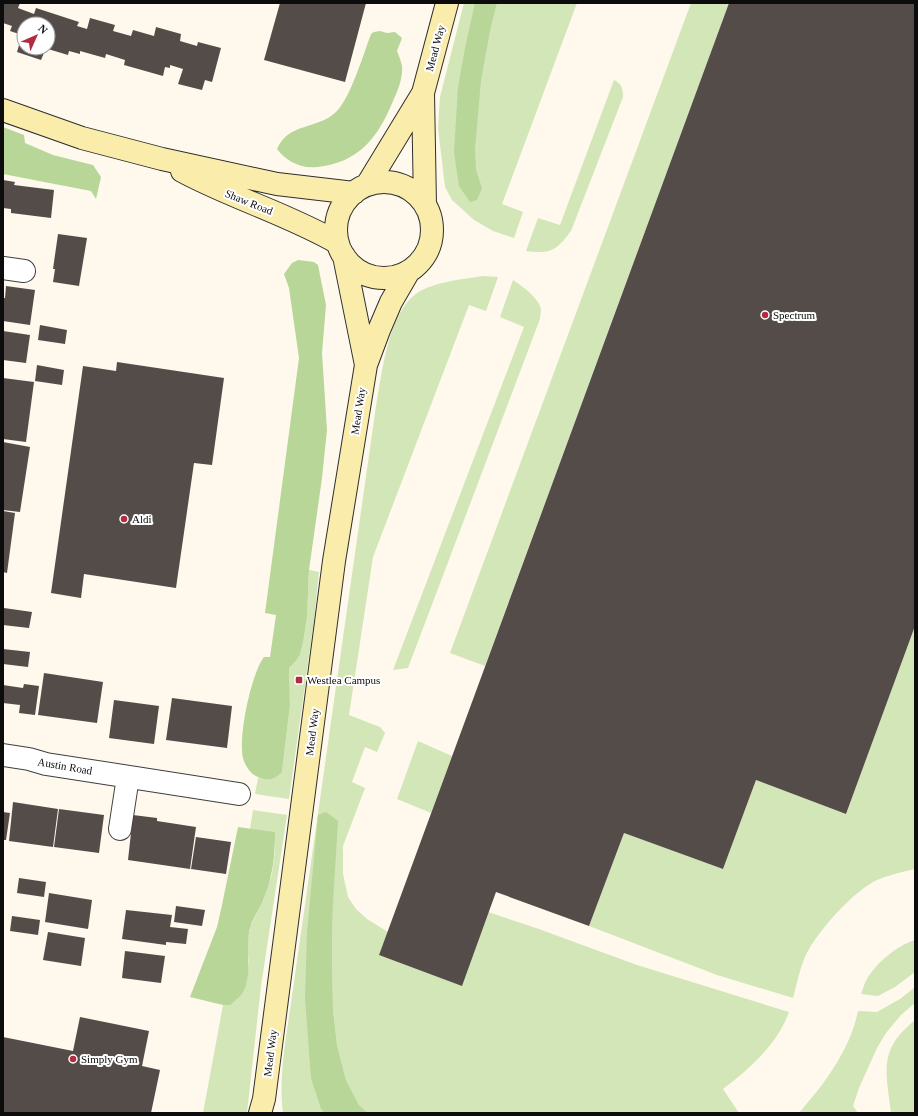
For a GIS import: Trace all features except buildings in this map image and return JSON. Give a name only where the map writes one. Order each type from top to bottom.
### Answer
[{"type":"main road","name":"Mead Way","points":[[425,205],[423,93],[447,3]]},
{"type":"main road","name":"Mead Way","points":[[360,189],[423,93]]},
{"type":"main road","name":"Shaw Road","points":[[3,110],[82,138],[162,159],[277,184],[360,189]]},
{"type":"main road","name":"Shaw Road","points":[[162,159],[207,184],[295,221],[341,249]]},
{"type":"main road","points":[[382,182],[395,183],[417,195],[425,205],[430,217],[432,230],[430,243],[418,264],[409,271],[394,277],[378,278],[363,273],[350,264],[341,249],[336,230],[338,218],[343,204],[360,189],[382,182]]},
{"type":"main road","name":"Mead Way","points":[[341,249],[366,365]]},
{"type":"main road","name":"Mead Way","points":[[264,1108],[334,562],[366,365],[388,309],[409,271]]},
{"type":"street","points":[[3,268],[24,271]]},
{"type":"street","name":"Austin Road","points":[[3,755],[29,759],[46,764],[239,794]]},
{"type":"street","points":[[120,829],[128,777]]},
{"type":"green space","points":[[464,3],[577,3],[502,204],[523,212],[514,238],[493,231],[474,220],[452,200],[445,187],[438,128],[440,97]]},
{"type":"green space","points":[[475,3],[497,3],[481,80],[475,149],[476,170],[482,188],[477,200],[470,202],[459,186],[454,152],[458,87]]},
{"type":"green space","points":[[691,3],[729,3],[485,666],[450,653]]},
{"type":"green space","points":[[380,31],[387,33],[395,32],[402,38],[397,51],[402,64],[400,84],[381,126],[365,146],[355,154],[331,165],[305,167],[289,160],[277,149],[282,140],[296,130],[329,118],[336,112],[352,86],[371,34]]},
{"type":"green space","points":[[614,80],[622,87],[623,97],[571,231],[557,247],[552,250],[541,252],[526,251],[538,218],[560,225]]},
{"type":"green space","points":[[3,127],[24,135],[25,143],[53,155],[93,165],[101,177],[96,199],[91,191],[3,174]]},
{"type":"green space","points":[[298,260],[314,262],[318,265],[326,305],[322,353],[327,430],[309,570],[307,617],[304,637],[300,654],[289,668],[290,705],[282,772],[274,778],[266,779],[254,775],[245,764],[243,758],[242,736],[250,691],[259,665],[264,657],[270,657],[276,615],[265,613],[299,358],[289,288],[284,274],[292,263]]},
{"type":"green space","points":[[483,276],[498,277],[486,311],[469,305],[373,557],[349,715],[380,727],[385,733],[377,752],[365,747],[352,782],[365,788],[343,846],[343,874],[348,897],[356,909],[367,919],[388,932],[379,955],[461,985],[488,912],[637,965],[789,1012],[784,1024],[762,1055],[723,1089],[739,1113],[368,1113],[359,1105],[346,1080],[337,1045],[333,1009],[333,903],[326,812],[321,1109],[324,1113],[283,1113],[282,1069],[376,406],[384,361],[399,314],[407,302],[417,293],[432,286]]},
{"type":"green space","points":[[513,280],[537,300],[541,309],[540,319],[408,668],[393,670],[524,327],[500,317]]},
{"type":"green space","points":[[309,570],[319,572],[314,621],[289,799],[255,794],[258,778],[268,779],[282,772],[290,705],[289,668],[295,662],[304,637],[307,617]]},
{"type":"green space","points":[[915,626],[915,869],[877,880],[857,893],[846,903],[826,925],[810,948],[805,957],[793,998],[717,975],[589,926],[624,833],[723,869],[756,780],[846,814]]},
{"type":"green space","points":[[418,741],[452,756],[431,813],[397,799]]},
{"type":"green space","points":[[253,810],[287,815],[261,986],[247,1113],[203,1113],[223,1005],[231,1005],[241,994],[247,982],[249,962],[247,942],[251,925],[264,899],[272,874],[275,851],[275,833],[250,829]]},
{"type":"green space","points":[[326,812],[338,821],[333,903],[332,951],[333,1009],[337,1045],[346,1080],[359,1105],[368,1113],[324,1113],[321,1109],[311,1078],[305,999],[307,932],[318,815]]},
{"type":"green space","points":[[238,827],[275,832],[274,857],[267,890],[252,922],[249,934],[248,977],[246,986],[242,994],[231,1005],[223,1005],[190,997],[217,927]]},
{"type":"green space","points":[[915,940],[915,972],[895,987],[878,996],[861,994],[871,973],[888,955],[908,942]]},
{"type":"green space","points":[[915,987],[915,1003],[901,1015],[886,1033],[877,1048],[859,1088],[853,1106],[858,1113],[799,1113],[827,1078],[843,1053],[858,1011],[877,1012],[900,999]]},
{"type":"green space","points":[[915,1020],[915,1112],[891,1113],[887,1085],[887,1062],[895,1041]]},
{"type":"place","name":"Spectrum","points":[[765,315]]},
{"type":"place","name":"Aldi","points":[[124,519]]},
{"type":"place","name":"Westlea Campus","points":[[299,680]]},
{"type":"place","name":"Simply Gym","points":[[73,1059]]}]
